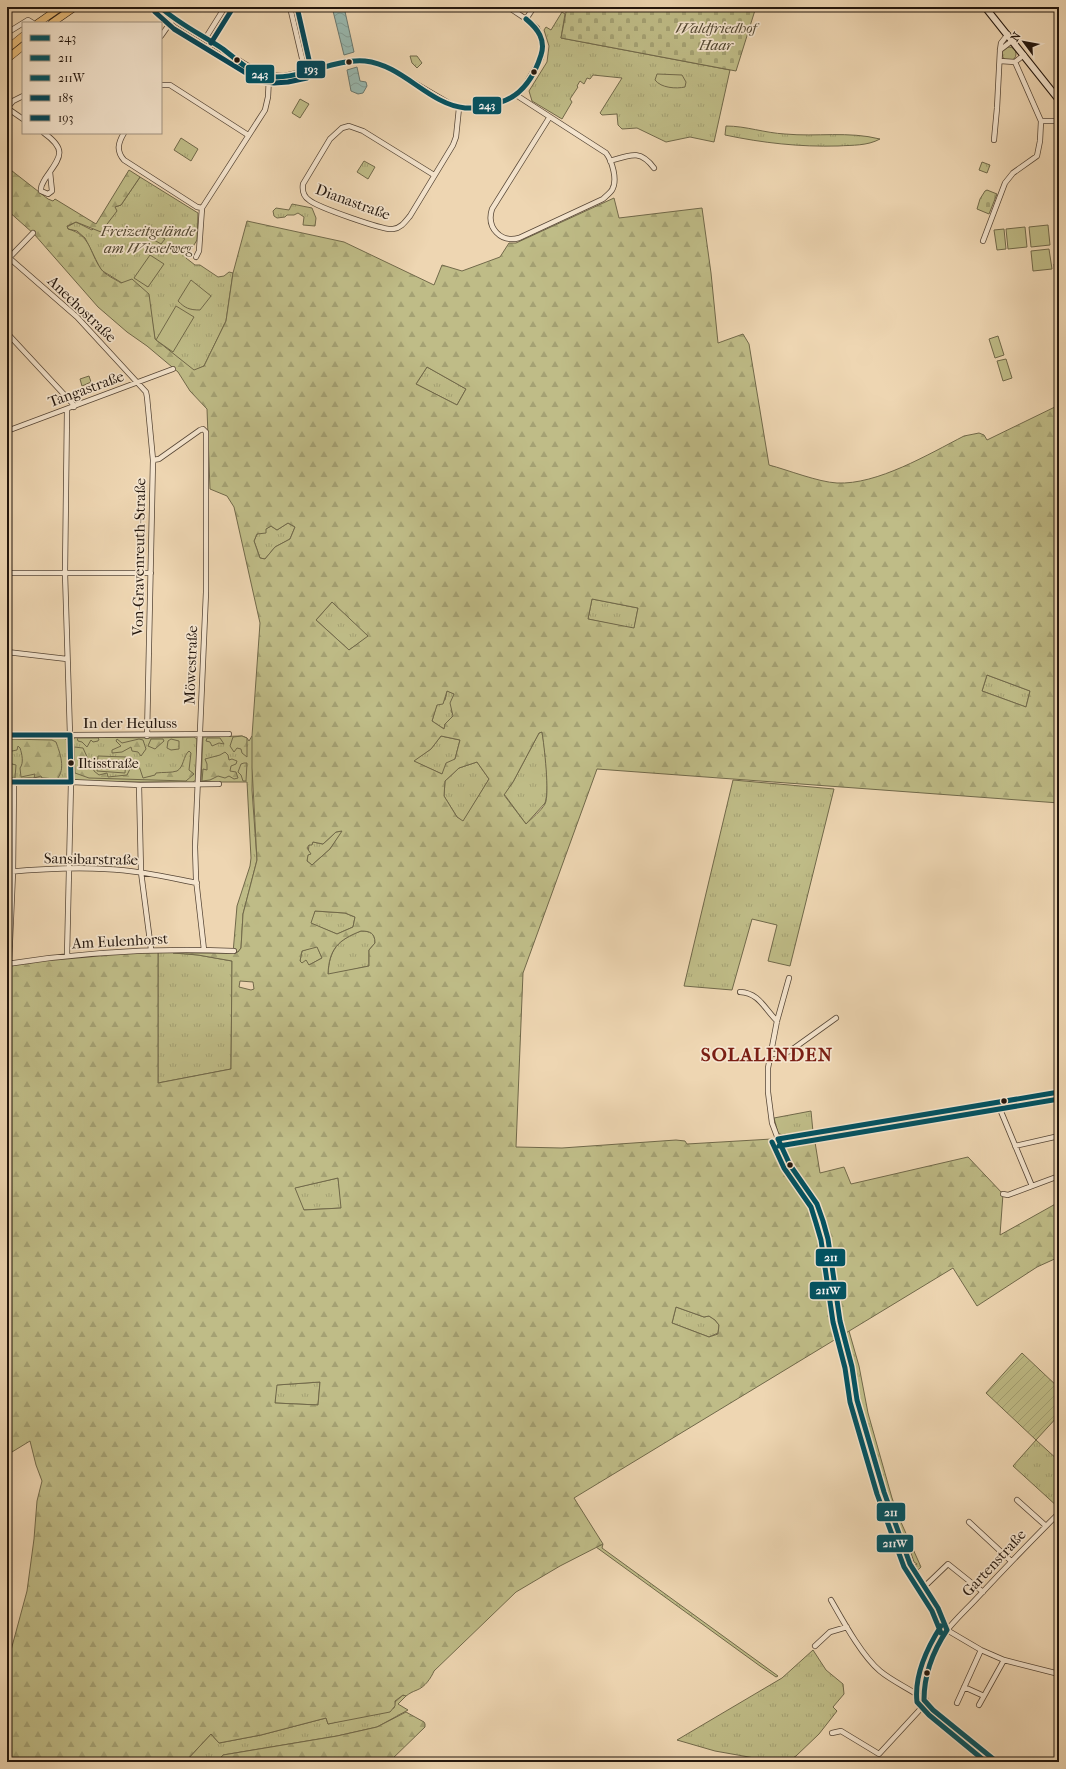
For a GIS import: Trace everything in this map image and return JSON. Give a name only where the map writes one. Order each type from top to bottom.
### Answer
[{"type":"main road","points":[[39,22],[60,7]]},
{"type":"main road","points":[[53,22],[75,7]]},
{"type":"main road","points":[[985,7],[1013,40],[1059,100]]},
{"type":"main road","points":[[7,49],[22,37]]},
{"type":"main road","points":[[7,59],[22,47]]},
{"type":"street","points":[[160,7],[172,19],[256,72],[269,76],[284,76],[349,61],[364,60],[376,62],[459,108],[486,105],[507,100],[516,95],[522,89],[539,63],[543,50],[540,33],[533,23],[508,7]]},
{"type":"street","points":[[205,39],[225,7]]},
{"type":"street","points":[[290,7],[305,71]]},
{"type":"street","points":[[526,19],[534,7]]},
{"type":"street","points":[[162,34],[172,19]]},
{"type":"street","points":[[7,33],[22,24]]},
{"type":"street","points":[[994,140],[998,108],[1000,50],[1001,43],[1008,34]]},
{"type":"street","points":[[1000,50],[1013,40]]},
{"type":"street","points":[[1000,61],[1014,62],[1024,55]]},
{"type":"street","points":[[983,241],[1005,183],[1013,173],[1037,156],[1040,141],[1041,121],[1014,62]]},
{"type":"street","points":[[196,257],[199,251],[202,208],[267,104],[269,76]]},
{"type":"street","points":[[162,85],[170,85],[248,135]]},
{"type":"street","points":[[516,95],[603,152],[610,161],[614,184],[612,191],[603,199],[519,238],[507,239],[497,234],[490,221],[492,209],[549,118]]},
{"type":"street","points":[[22,96],[13,101],[7,108],[22,118]]},
{"type":"street","name":"Dianastraße","points":[[434,175],[363,131],[349,126],[342,128],[330,139],[303,184],[302,189],[306,198],[315,204],[380,228],[392,230],[402,225],[406,221],[434,175],[456,137],[459,108]]},
{"type":"street","points":[[1041,121],[1059,122]]},
{"type":"street","points":[[45,134],[56,143],[60,153],[50,172]]},
{"type":"street","points":[[124,134],[118,150],[124,160],[197,207],[202,208]]},
{"type":"street","points":[[610,161],[624,156],[638,155],[644,157],[654,168]]},
{"type":"street","points":[[8,258],[33,233]]},
{"type":"street","name":"Anechostraße","points":[[8,258],[88,328],[137,383]]},
{"type":"street","points":[[7,334],[72,403],[74,407]]},
{"type":"street","name":"Tangastraße","points":[[8,431],[173,369]]},
{"type":"street","name":"Von-Gravenreuth-Straße","points":[[137,383],[146,392],[153,460],[147,736]]},
{"type":"street","points":[[67,410],[65,573],[70,735],[70,868],[67,956]]},
{"type":"street","name":"Möwestraße","points":[[153,460],[159,459],[203,429],[206,436],[206,592],[195,847],[204,950]]},
{"type":"street","points":[[8,431],[8,573],[151,573]]},
{"type":"street","points":[[7,652],[67,659]]},
{"type":"street","name":"In der Heuluss","points":[[7,735],[147,736],[229,734]]},
{"type":"street","points":[[8,964],[13,872],[14,781]]},
{"type":"street","points":[[7,782],[70,782],[139,785],[218,784]]},
{"type":"street","points":[[139,785],[141,872],[151,950]]},
{"type":"street","name":"Sansibarstraße","points":[[7,872],[70,868],[106,869],[141,872],[197,883]]},
{"type":"street","name":"Am Eulenhorst","points":[[8,964],[67,956],[151,950],[204,950],[234,952]]},
{"type":"street","points":[[789,978],[777,1020],[768,1068],[768,1092],[772,1123],[790,1165],[817,1204],[823,1221],[828,1239],[840,1321],[852,1367],[857,1400],[894,1522],[910,1564],[938,1608],[947,1630],[981,1650],[1004,1660],[1059,1674]]},
{"type":"street","points":[[740,992],[750,993],[757,997],[777,1020]]},
{"type":"street","points":[[770,1054],[779,1054],[790,1051],[836,1018]]},
{"type":"street","points":[[778,1139],[1059,1092]]},
{"type":"street","points":[[997,1102],[1014,1146],[1032,1186]]},
{"type":"street","points":[[1014,1146],[1059,1136]]},
{"type":"street","points":[[1002,1194],[1008,1195],[1059,1176]]},
{"type":"street","points":[[1017,1500],[1046,1526]]},
{"type":"street","name":"Gartenstraße","points":[[924,1697],[930,1666],[942,1637],[947,1630],[1059,1513]]},
{"type":"street","points":[[969,1522],[1012,1561]]},
{"type":"street","points":[[924,1587],[948,1564],[983,1592]]},
{"type":"street","points":[[831,1600],[847,1628],[870,1661],[879,1671],[921,1697],[924,1697],[926,1703],[936,1713],[997,1762]]},
{"type":"street","points":[[815,1646],[830,1632],[847,1628]]},
{"type":"street","points":[[957,1703],[981,1650]]},
{"type":"street","points":[[979,1705],[1004,1660]]},
{"type":"street","points":[[964,1687],[984,1696]]},
{"type":"street","points":[[832,1732],[841,1732],[878,1754],[926,1703]]},
{"type":"green space","name":"Waldfriedhof Haar","points":[[567,7],[756,7],[736,71],[561,38]]},
{"type":"green space","points":[[562,12],[565,14],[561,38],[730,70],[714,142],[690,137],[666,142],[637,128],[622,129],[618,125],[617,114],[602,115],[600,113],[622,78],[593,75],[590,79],[587,78],[584,84],[580,81],[570,99],[572,102],[562,119],[532,101],[529,91],[547,62],[549,46],[544,30],[546,27],[551,30]]},
{"type":"green space","points":[[1009,47],[1014,49],[1016,54],[1014,59],[1009,61],[1004,59],[1002,54],[1004,49]]},
{"type":"green space","points":[[410,56],[417,56],[422,63],[417,68],[412,63]]},
{"type":"green space","points":[[657,74],[682,75],[686,82],[685,87],[673,88],[661,85],[655,80]]},
{"type":"green space","points":[[300,99],[309,104],[300,118],[292,113]]},
{"type":"green space","points":[[726,126],[785,134],[856,135],[880,139],[870,143],[854,145],[795,145],[725,135]]},
{"type":"green space","points":[[181,138],[198,149],[191,161],[174,150]]},
{"type":"green space","points":[[364,161],[375,167],[368,179],[357,172]]},
{"type":"green space","points":[[982,162],[990,165],[987,173],[979,170]]},
{"type":"green space","points":[[7,167],[48,199],[53,201],[55,199],[96,224],[129,170],[140,177],[121,205],[115,207],[117,211],[101,232],[76,222],[67,226],[68,229],[81,235],[89,245],[97,263],[105,273],[121,283],[132,279],[149,294],[155,339],[194,370],[204,366],[226,321],[233,273],[247,221],[344,242],[434,285],[442,265],[462,271],[500,257],[509,243],[516,243],[614,198],[619,218],[702,208],[711,273],[718,343],[743,334],[749,344],[769,465],[829,482],[853,482],[869,479],[902,467],[964,436],[979,433],[984,435],[987,440],[1059,405],[1059,803],[597,769],[523,973],[516,1147],[562,1148],[676,1140],[685,1141],[687,1144],[772,1139],[774,1142],[814,1136],[820,1173],[844,1167],[851,1184],[968,1157],[1003,1194],[1000,1235],[1059,1202],[1059,1257],[1037,1267],[977,1306],[953,1268],[574,1498],[603,1544],[560,1566],[516,1592],[434,1671],[425,1685],[406,1696],[403,1695],[395,1701],[395,1706],[390,1712],[328,1724],[326,1718],[261,1735],[219,1743],[211,1734],[185,1762],[7,1762],[7,1665],[27,1591],[34,1539],[37,1501],[42,1481],[30,1441],[7,1455],[7,966],[69,957],[158,951],[158,1083],[231,1069],[232,961],[198,955],[173,953],[233,953],[238,952],[241,948],[243,914],[257,860],[252,768],[252,736],[260,623],[234,507],[227,496],[210,489],[207,409],[190,391],[178,372],[98,307],[34,234],[7,210]],"holes":[[[427,367],[466,389],[457,405],[416,384]],[[288,523],[295,527],[290,539],[275,547],[265,559],[260,558],[254,541],[257,534],[266,533],[266,529],[271,526],[277,530]],[[592,599],[638,608],[634,628],[588,619]],[[332,602],[368,636],[349,650],[316,620]],[[987,675],[1030,691],[1026,707],[982,691]],[[447,691],[454,694],[450,703],[453,716],[445,724],[444,729],[432,721],[437,705],[443,704]],[[542,732],[547,780],[545,804],[526,824],[504,795],[513,782],[539,733]],[[441,736],[460,740],[455,759],[446,763],[442,774],[414,761],[431,749]],[[477,762],[489,779],[463,821],[457,817],[444,796],[445,781],[459,768]],[[342,831],[330,849],[312,865],[307,861],[308,855],[311,854],[307,848],[309,845],[312,845],[313,842],[323,844],[336,832]],[[315,911],[345,913],[355,917],[353,927],[337,934],[311,923]],[[361,931],[371,933],[374,937],[375,943],[369,950],[369,966],[328,974],[330,958],[336,946],[353,934]],[[317,947],[322,958],[309,965],[306,960],[302,963],[300,961],[302,951]],[[240,981],[253,982],[254,989],[251,990],[239,987]],[[338,1178],[341,1208],[304,1210],[295,1188]],[[676,1307],[704,1317],[709,1316],[719,1325],[718,1334],[709,1337],[672,1323]],[[320,1382],[318,1405],[275,1403],[277,1385]]]},
{"type":"green space","name":"Freizeitgelände am Wieselweg","points":[[140,177],[198,213],[197,240],[186,258],[195,265],[200,265],[218,277],[224,276],[229,272],[233,273],[226,321],[204,366],[194,371],[155,339],[148,294],[122,283],[101,270],[85,238],[77,231],[68,229],[67,227],[76,222],[92,230],[115,207],[121,205]]},
{"type":"green space","points":[[987,190],[997,194],[989,214],[977,209],[980,199]]},
{"type":"green space","points":[[292,204],[312,208],[316,218],[315,226],[303,225],[304,217],[298,213],[277,218],[274,216],[273,211],[276,208],[289,210]]},
{"type":"green space","points":[[1048,225],[1050,245],[1031,247],[1029,227]]},
{"type":"green space","points":[[1025,227],[1027,247],[1008,249],[1006,229]]},
{"type":"green space","points":[[1004,229],[1006,249],[997,250],[994,230]]},
{"type":"green space","points":[[152,232],[165,239],[161,244],[149,237]]},
{"type":"green space","points":[[1049,249],[1052,269],[1033,271],[1031,251]]},
{"type":"green space","points":[[150,255],[164,264],[148,287],[134,278]]},
{"type":"green space","points":[[1054,264],[1059,264],[1059,284],[1056,284]]},
{"type":"green space","points":[[191,280],[211,296],[200,310],[188,308],[178,301]]},
{"type":"green space","points":[[176,306],[194,317],[173,352],[156,340]]},
{"type":"green space","points":[[998,336],[1004,355],[995,358],[989,339]]},
{"type":"green space","points":[[1006,359],[1012,378],[1003,381],[997,361]]},
{"type":"green space","points":[[427,367],[466,389],[457,405],[416,384]]},
{"type":"green space","points":[[89,376],[91,382],[82,386],[80,379]]},
{"type":"green space","points":[[288,523],[295,527],[290,539],[275,547],[265,559],[260,558],[254,541],[257,534],[271,526],[277,530]]},
{"type":"green space","points":[[592,599],[638,608],[634,629],[588,619]]},
{"type":"green space","points":[[332,602],[369,636],[349,650],[316,620]]},
{"type":"green space","points":[[987,675],[1030,691],[1026,707],[982,691]]},
{"type":"green space","points":[[447,691],[455,694],[451,711],[454,716],[445,724],[444,729],[432,721],[437,704],[445,700]]},
{"type":"green space","points":[[542,732],[547,788],[545,803],[526,824],[504,794],[513,782],[539,733]]},
{"type":"green space","points":[[242,736],[247,738],[249,741],[252,736],[253,739],[252,790],[257,860],[243,914],[241,948],[238,952],[233,953],[237,906],[250,866],[251,858],[247,782],[201,782],[203,737]]},
{"type":"green space","points":[[242,736],[247,738],[247,757],[242,753],[241,749],[237,748],[234,752],[230,746],[233,737]]},
{"type":"green space","points":[[441,736],[460,740],[455,759],[442,774],[413,761],[431,749]]},
{"type":"green space","points":[[7,737],[64,738],[67,740],[68,777],[66,779],[7,780]]},
{"type":"green space","points":[[77,737],[194,737],[197,739],[196,780],[193,782],[92,782],[74,780],[73,739]]},
{"type":"green space","points":[[77,738],[99,739],[98,741],[93,742],[91,740],[87,747],[82,742],[78,741]]},
{"type":"green space","points":[[207,738],[220,738],[224,744],[219,743],[212,746],[210,742],[206,741]]},
{"type":"green space","points":[[7,739],[52,740],[56,742],[62,766],[60,775],[57,779],[42,778],[41,776],[34,778],[35,774],[21,777],[20,768],[22,758],[20,748],[18,746],[17,750],[7,752]]},
{"type":"green space","points":[[117,739],[122,743],[139,739],[143,740],[146,749],[141,756],[138,752],[132,751],[131,747],[122,752],[112,753],[112,750],[121,746],[116,741]]},
{"type":"green space","points":[[151,739],[163,739],[164,741],[155,749],[148,746]]},
{"type":"green space","points":[[171,739],[179,741],[179,749],[171,750],[167,748],[168,741]]},
{"type":"green space","points":[[74,747],[83,748],[88,759],[92,761],[90,766],[93,766],[94,771],[99,775],[107,773],[108,777],[127,775],[132,765],[139,766],[143,778],[155,775],[156,773],[177,771],[181,767],[189,751],[191,753],[189,770],[194,774],[186,781],[89,778],[75,773]]},
{"type":"green space","points":[[225,752],[228,755],[229,760],[232,759],[237,761],[236,764],[231,766],[230,771],[236,772],[238,778],[234,779],[229,776],[225,778],[218,776],[210,780],[202,781],[203,769],[207,770],[205,759]]},
{"type":"green space","points":[[98,756],[126,757],[125,773],[97,771]]},
{"type":"green space","points":[[7,757],[12,764],[16,765],[15,778],[7,778]]},
{"type":"green space","points":[[477,762],[489,779],[463,822],[457,817],[444,796],[445,781],[459,768]]},
{"type":"green space","points":[[247,763],[246,781],[243,781],[238,772],[241,764]]},
{"type":"green space","points":[[733,780],[834,789],[790,966],[768,961],[777,925],[752,919],[732,990],[684,986]]},
{"type":"green space","points":[[342,831],[330,849],[312,865],[307,861],[309,845],[313,842],[323,844],[336,832]]},
{"type":"green space","points":[[315,911],[345,913],[355,917],[353,927],[337,934],[310,923]]},
{"type":"green space","points":[[361,931],[371,933],[375,940],[375,943],[369,950],[369,966],[328,975],[330,958],[336,947],[346,938]]},
{"type":"green space","points":[[317,946],[322,958],[309,965],[300,961],[302,951]]},
{"type":"green space","points":[[158,951],[198,955],[232,961],[231,1069],[158,1083]]},
{"type":"green space","points":[[811,1111],[813,1132],[784,1136],[778,1133],[774,1118]]},
{"type":"green space","points":[[338,1178],[342,1208],[303,1210],[294,1188]]},
{"type":"green space","points":[[676,1307],[704,1317],[709,1316],[719,1325],[718,1333],[709,1337],[672,1323]]},
{"type":"green space","points":[[849,1331],[859,1366],[868,1413],[892,1498],[921,1567],[918,1570],[915,1565],[917,1564],[914,1562],[909,1547],[906,1546],[903,1539],[886,1493],[863,1414],[854,1366],[847,1344],[846,1332]]},
{"type":"green space","points":[[839,1336],[847,1368],[855,1412],[893,1539],[898,1551],[901,1552],[914,1575],[911,1577],[894,1548],[890,1537],[854,1419],[836,1338]]},
{"type":"green space","points":[[1022,1353],[1059,1388],[1059,1415],[1036,1440],[986,1393]]},
{"type":"green space","points":[[320,1382],[318,1405],[275,1403],[276,1385]]},
{"type":"green space","points":[[1036,1440],[1059,1461],[1059,1508],[1013,1466]]},
{"type":"green space","points":[[603,1544],[602,1548],[778,1676],[776,1677],[760,1666],[596,1547]]},
{"type":"green space","points":[[813,1650],[826,1670],[843,1684],[844,1694],[833,1707],[837,1711],[819,1734],[796,1756],[786,1762],[777,1762],[715,1751],[677,1740],[782,1678]]},
{"type":"green space","points":[[403,1695],[406,1696],[398,1704],[408,1710],[377,1727],[337,1736],[223,1755],[217,1762],[185,1762],[211,1734],[219,1743],[261,1735],[326,1718],[328,1724],[394,1708],[395,1702]]},
{"type":"green space","points":[[406,1712],[424,1722],[425,1727],[389,1762],[217,1762],[223,1755],[337,1736],[377,1727]]},
{"type":"water","points":[[332,7],[344,7],[354,52],[344,55]]},
{"type":"water","points":[[357,67],[360,81],[366,82],[367,86],[363,93],[358,94],[351,91],[347,70]]},
{"type":"transit line","name":"243","points":[[160,7],[183,24],[223,49],[247,68],[263,75],[275,77],[287,76],[300,74],[339,63],[365,61],[379,64],[391,69],[439,100],[465,108],[486,106],[506,100],[526,85],[535,71],[542,50],[542,40],[540,35],[526,19]]},
{"type":"transit line","name":"193","points":[[155,12],[174,29],[259,81],[274,83],[307,78],[312,73],[297,7]]},
{"type":"transit line","name":"193","points":[[211,43],[231,11]]},
{"type":"transit line","name":"185","points":[[7,735],[70,735]]},
{"type":"transit line","name":"185","points":[[70,735],[71,782]]},
{"type":"transit line","name":"185","points":[[7,782],[71,782]]},
{"type":"transit line","name":"211","points":[[778,1139],[1059,1092]]},
{"type":"transit line","name":"211W","points":[[779,1146],[1059,1099]]},
{"type":"transit line","name":"211","points":[[778,1139],[790,1165],[817,1204],[823,1221],[828,1239],[840,1321],[852,1367],[857,1400],[884,1492],[910,1564],[938,1608],[947,1630]]},
{"type":"transit line","name":"211W","points":[[772,1142],[784,1168],[811,1207],[821,1240],[833,1322],[845,1368],[850,1402],[877,1494],[904,1567],[932,1611],[941,1633]]},
{"type":"transit line","name":"211W","points":[[941,1626],[926,1653],[923,1662],[918,1682],[917,1702],[929,1715],[986,1762]]},
{"type":"transit line","name":"211","points":[[947,1630],[930,1663],[924,1690],[924,1700],[933,1710],[997,1762]]},
{"type":"place","name":"Iltisstraße","points":[[71,763]]},
{"type":"district","name":"SOLALINDEN","points":[[767,1055]]}]
